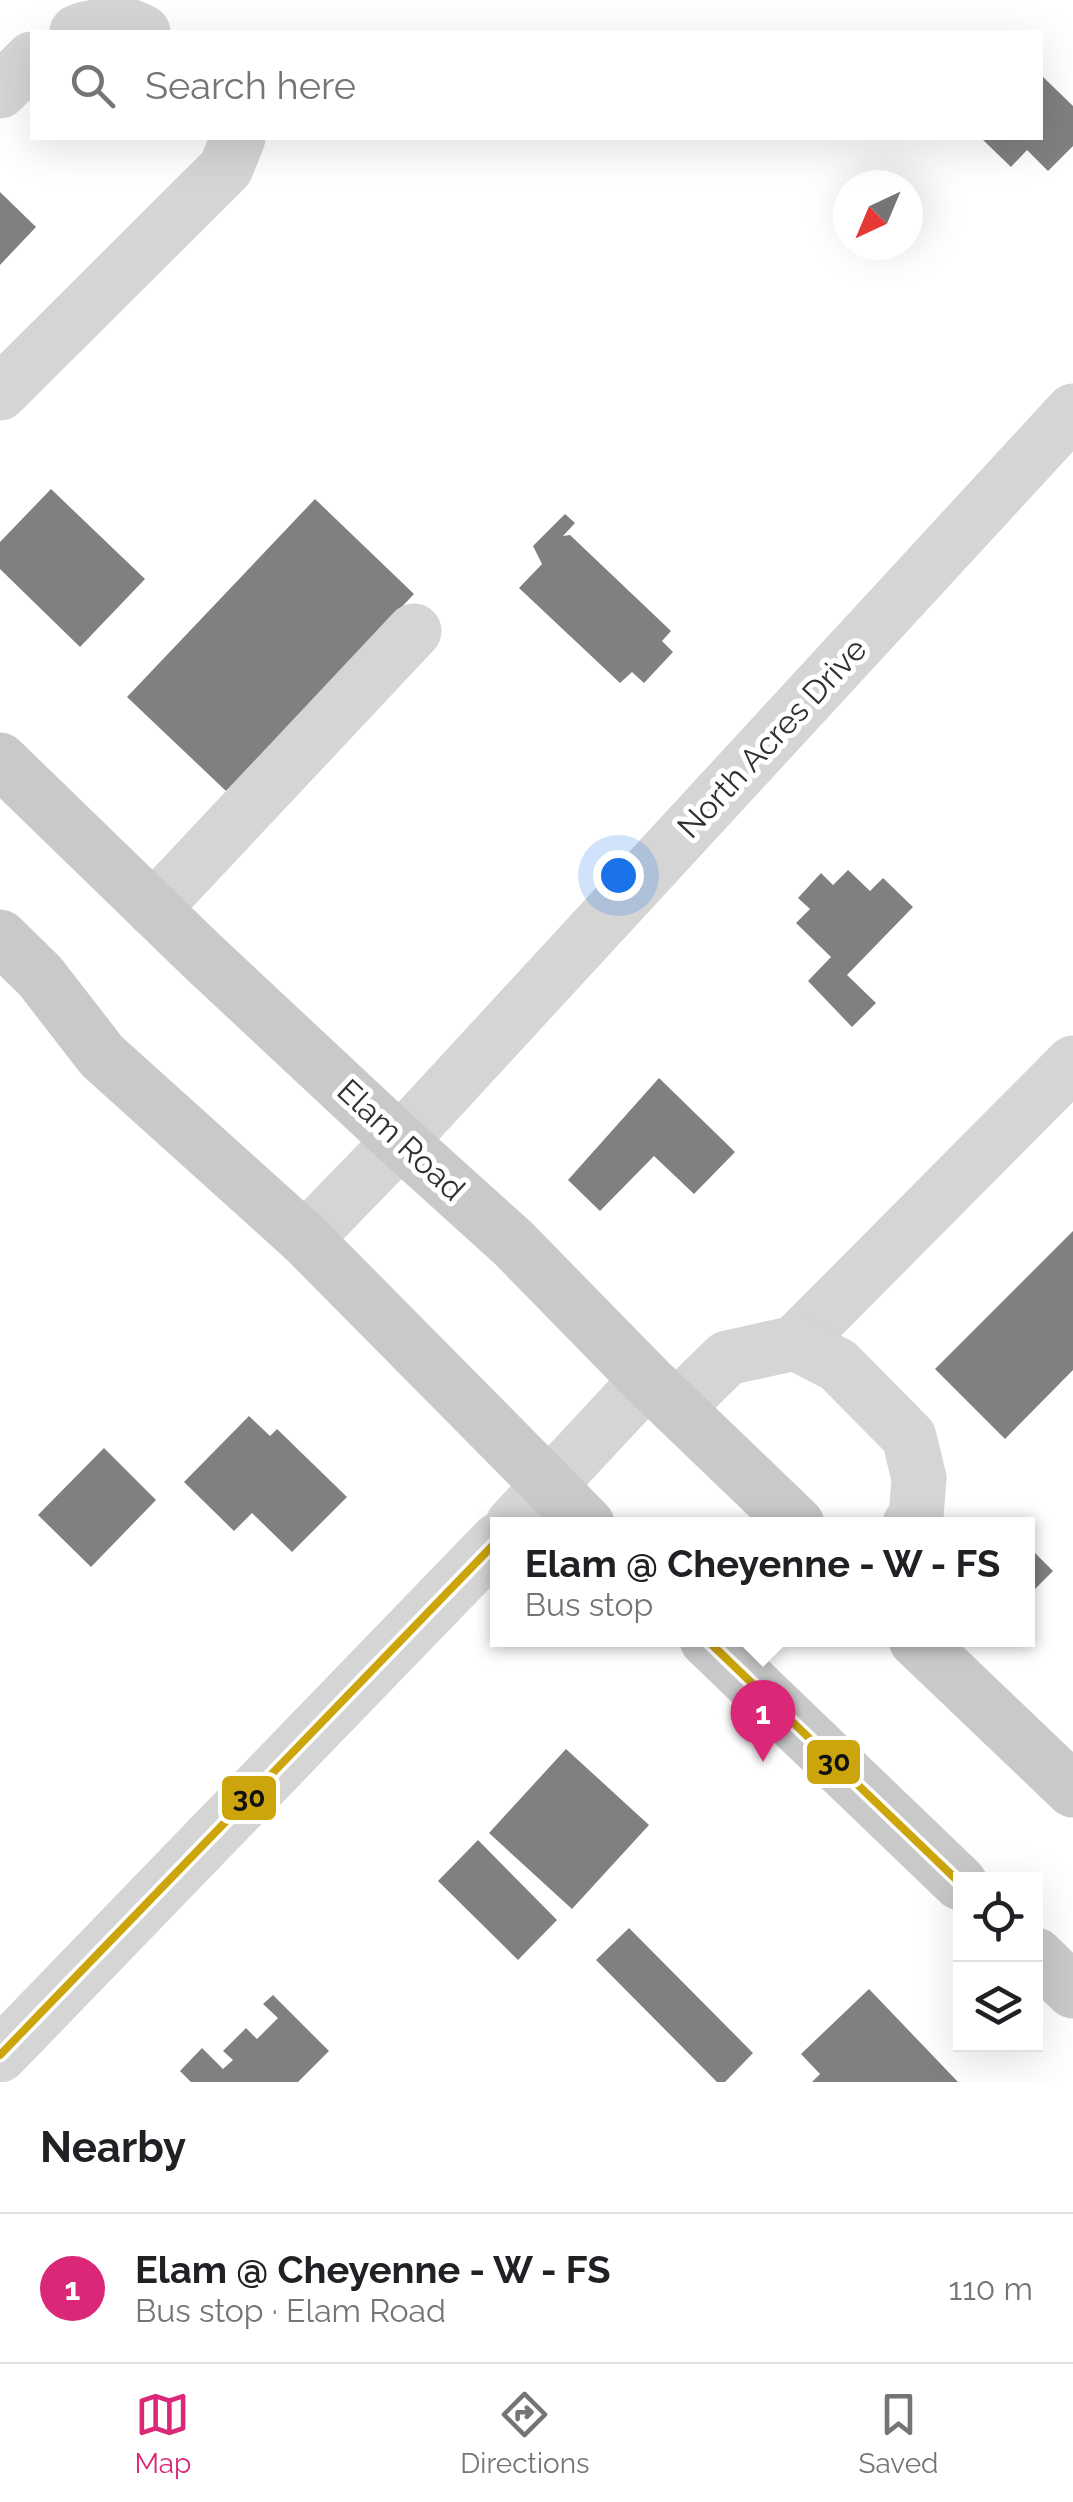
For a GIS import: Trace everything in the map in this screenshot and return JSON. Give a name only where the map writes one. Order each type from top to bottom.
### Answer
[{"type":"main road","name":"Elam Road","points":[[0,760],[153,909],[513,1243],[790,1517]]},
{"type":"main road","points":[[0,937],[40,976],[102,1056],[305,1239],[531,1506],[565,1517]]},
{"type":"main road","points":[[714,1647],[953,1876]]},
{"type":"main road","points":[[923,1647],[1073,1790]]},
{"type":"main road","points":[[1043,1962],[1073,1991]]},
{"type":"street","points":[[80,30],[120,22],[138,30]]},
{"type":"street","points":[[0,91],[30,62]]},
{"type":"street","points":[[0,393],[226,168],[237,140]]},
{"type":"street","name":"North Acres Drive","points":[[305,1239],[400,1141],[1073,411]]},
{"type":"street","points":[[153,909],[414,631]]},
{"type":"street","points":[[531,1506],[662,1394],[727,1358],[795,1343],[1073,1063]]},
{"type":"street","points":[[795,1343],[838,1365],[910,1437],[919,1478],[916,1517]]},
{"type":"street","points":[[0,2055],[490,1548]]},
{"type":"building","points":[[1043,77],[1073,106],[1073,146],[1048,171],[1027,150],[1011,167],[983,140],[1043,140]]},
{"type":"building","points":[[0,192],[36,227],[0,265]]},
{"type":"building","points":[[51,489],[145,579],[80,647],[0,569],[0,542]]},
{"type":"building","points":[[315,499],[414,594],[226,791],[127,697]]},
{"type":"building","points":[[565,514],[575,523],[563,536],[570,535],[671,631],[662,641],[673,652],[644,683],[632,672],[620,683],[519,588],[542,564],[533,546]]},
{"type":"building","points":[[848,870],[870,891],[883,878],[913,907],[847,975],[876,1003],[852,1027],[808,981],[831,957],[796,923],[810,909],[798,898],[821,873],[833,885]]},
{"type":"building","points":[[659,1078],[735,1152],[694,1194],[654,1156],[600,1211],[568,1180]]},
{"type":"building","points":[[1073,1231],[1073,1370],[1005,1439],[935,1369]]},
{"type":"building","points":[[249,1416],[270,1436],[277,1429],[347,1497],[292,1552],[252,1513],[234,1531],[184,1482]]},
{"type":"building","points":[[104,1448],[156,1500],[91,1567],[38,1515]]},
{"type":"building","points":[[1035,1553],[1053,1571],[1035,1589]]},
{"type":"building","points":[[566,1749],[649,1825],[572,1909],[489,1833]]},
{"type":"building","points":[[478,1840],[557,1920],[518,1960],[438,1881]]},
{"type":"building","points":[[629,1928],[753,2053],[725,2082],[717,2082],[596,1960]]},
{"type":"building","points":[[869,1989],[958,2082],[812,2082],[820,2074],[801,2054]]},
{"type":"building","points":[[273,1995],[329,2051],[298,2082],[191,2082],[180,2071],[202,2048],[223,2069],[233,2060],[223,2051],[246,2028],[257,2039],[278,2018],[263,2004]]},
{"type":"transit line","name":"30","points":[[0,2055],[490,1548]]},
{"type":"transit line","name":"30","points":[[714,1647],[953,1876]]},
{"type":"place","name":"Elam @ Cheyenne - W - FS","points":[[763,1762]]}]
